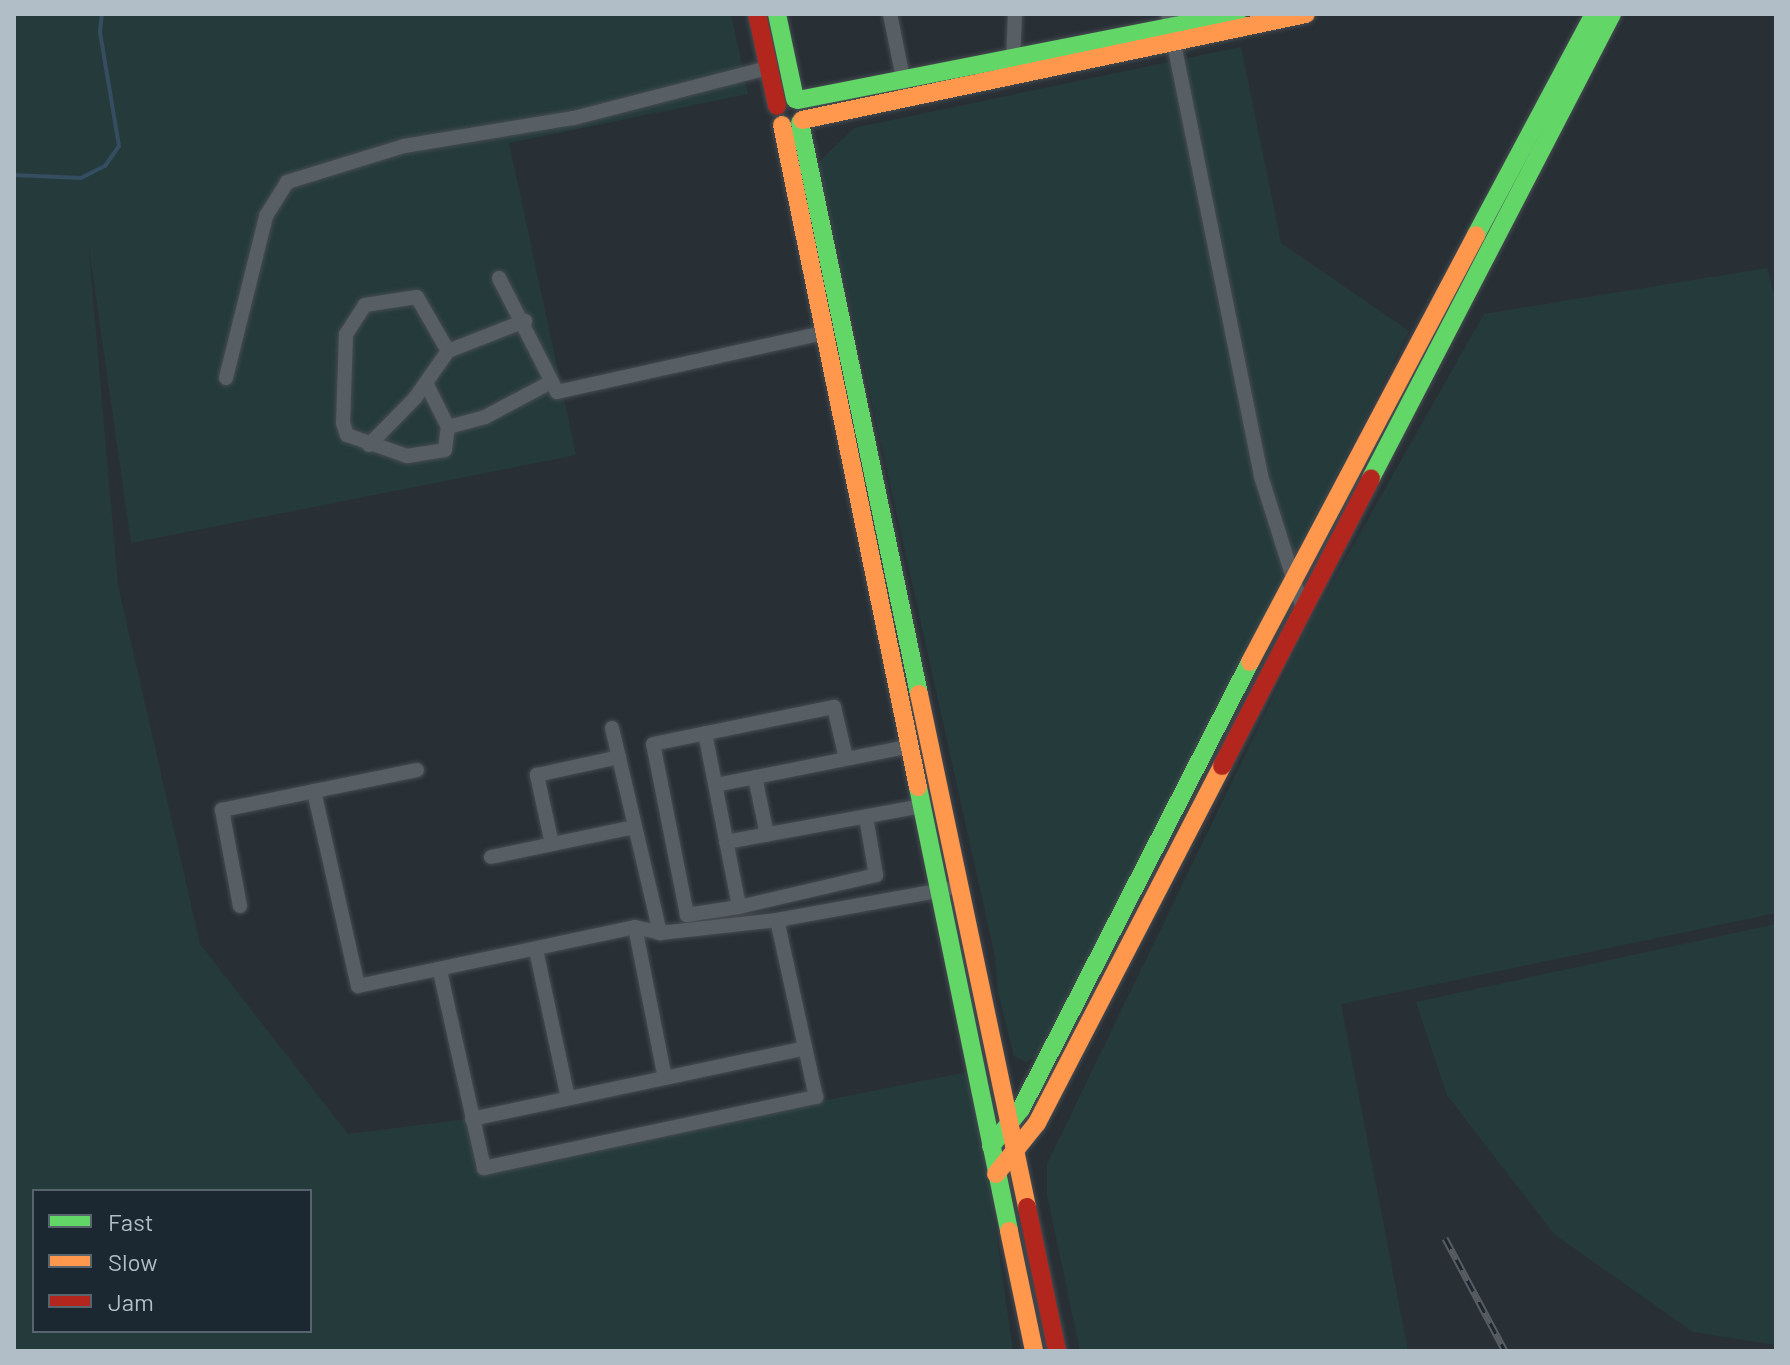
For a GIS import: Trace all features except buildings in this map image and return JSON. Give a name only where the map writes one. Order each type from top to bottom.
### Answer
[{"type":"street","points":[[757,14],[777,106],[794,122],[1057,1351]]},
{"type":"street","points":[[777,14],[796,100],[804,109],[794,122],[823,333],[1034,1351]]},
{"type":"street","points":[[890,14],[904,83]]},
{"type":"street","points":[[1013,61],[1015,14]]},
{"type":"street","points":[[777,106],[1237,14]]},
{"type":"street","points":[[794,122],[1171,28],[1306,14]]},
{"type":"street","points":[[991,1146],[1008,1126],[1293,577],[1594,14]]},
{"type":"street","points":[[996,1174],[1037,1123],[1302,606],[1612,14]]},
{"type":"street","points":[[1171,28],[1261,476],[1302,606]]},
{"type":"street","points":[[226,378],[266,216],[287,182],[404,146],[574,118],[768,68]]},
{"type":"street","points":[[499,278],[525,321],[557,392],[823,333]]},
{"type":"street","points":[[426,383],[448,427],[445,450],[407,456],[347,435],[343,423],[348,323],[365,305],[417,297],[448,351]]},
{"type":"street","points":[[369,445],[426,383],[448,351],[525,321]]},
{"type":"street","points":[[448,427],[485,417],[551,382]]},
{"type":"street","points":[[890,652],[909,648]]},
{"type":"street","points":[[846,758],[834,707],[658,742],[650,749],[687,915],[739,907],[876,875],[866,817]]},
{"type":"street","points":[[612,728],[660,933]]},
{"type":"street","points":[[705,733],[739,907]]},
{"type":"street","points":[[716,785],[911,746]]},
{"type":"street","points":[[552,844],[537,775],[619,757]]},
{"type":"street","points":[[240,906],[222,810],[417,770]]},
{"type":"street","points":[[755,777],[767,835]]},
{"type":"street","points":[[314,791],[358,986],[440,971],[635,927],[660,933],[777,920],[959,887]]},
{"type":"street","points":[[726,842],[923,806]]},
{"type":"street","points":[[491,857],[635,827]]},
{"type":"street","points":[[440,971],[484,1168],[816,1097],[777,920]]},
{"type":"street","points":[[635,927],[665,1078]]},
{"type":"street","points":[[536,950],[568,1098]]},
{"type":"street","points":[[958,982],[978,979]]},
{"type":"street","points":[[472,1119],[805,1048]]},
{"type":"green space","points":[[14,14],[731,14],[748,94],[509,143],[576,455],[131,543],[88,241],[118,586],[200,944],[348,1134],[467,1119],[476,1170],[973,1071],[1013,1351],[14,1351]]},
{"type":"green space","points":[[1241,47],[1281,243],[1409,331],[1093,962],[1081,960],[1083,966],[1036,1056],[1026,1062],[1014,1056],[998,993],[995,956],[820,169],[822,159],[854,128]]},
{"type":"green space","points":[[1767,268],[1776,301],[1776,913],[1341,1004],[1408,1351],[1080,1351],[1047,1194],[1047,1164],[1307,627],[1484,314]]},
{"type":"green space","points":[[1776,924],[1776,1345],[1693,1332],[1554,1234],[1447,1095],[1416,1002]]},
{"type":"waterway","points":[[14,175],[81,178],[105,166],[119,146],[100,32],[102,14]]},
{"type":"railway","points":[[1445,1238],[1505,1351]]},
{"type":"traffic: fast","points":[[777,14],[795,99]]},
{"type":"traffic: fast","points":[[798,100],[1237,14]]},
{"type":"traffic: fast","points":[[1476,235],[1594,14]]},
{"type":"traffic: fast","points":[[1371,478],[1612,14]]},
{"type":"traffic: fast","points":[[800,123],[919,694]]},
{"type":"traffic: fast","points":[[991,1146],[1021,1109],[1250,662]]},
{"type":"traffic: fast","points":[[918,787],[1009,1231]]},
{"type":"traffic: slow","points":[[802,120],[1306,14]]},
{"type":"traffic: slow","points":[[782,125],[918,787]]},
{"type":"traffic: slow","points":[[1250,662],[1476,235]]},
{"type":"traffic: slow","points":[[919,694],[1027,1207]]},
{"type":"traffic: slow","points":[[996,1174],[1037,1123],[1222,766]]},
{"type":"traffic: slow","points":[[1009,1231],[1034,1351]]},
{"type":"traffic: jam","points":[[757,14],[777,106]]},
{"type":"traffic: jam","points":[[1222,766],[1371,478]]},
{"type":"traffic: jam","points":[[1027,1207],[1057,1351]]}]
